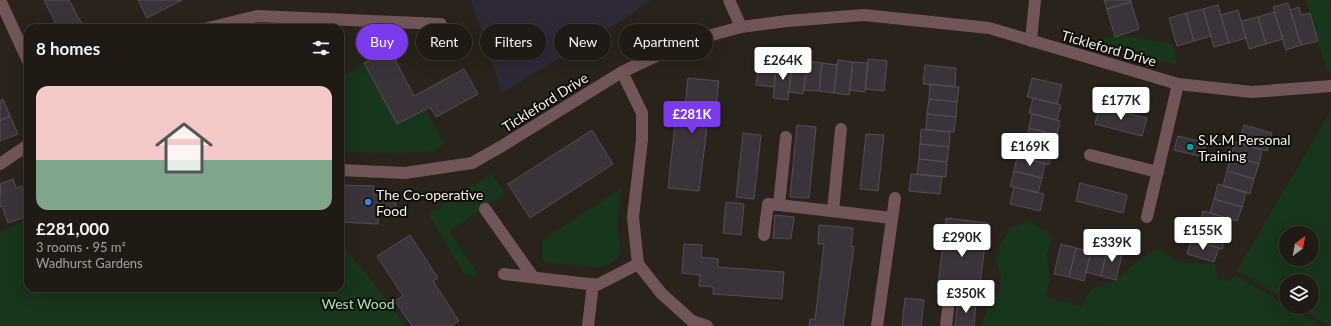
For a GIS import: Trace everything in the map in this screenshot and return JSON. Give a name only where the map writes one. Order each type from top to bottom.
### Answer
[{"type":"street","points":[[0,0],[24,52]]},
{"type":"street","points":[[729,0],[741,27]]},
{"type":"street","points":[[1031,41],[1035,0]]},
{"type":"street","name":"Tickleford Drive","points":[[344,170],[405,173],[472,163],[622,72],[686,42],[741,27],[787,21],[864,15],[989,28],[1178,84],[1252,92],[1331,86]]},
{"type":"street","points":[[224,24],[257,16],[440,24]]},
{"type":"street","points":[[622,72],[642,113],[642,140],[633,217],[638,264],[666,298],[692,321],[707,326]]},
{"type":"street","points":[[1147,217],[1178,84]]},
{"type":"street","points":[[833,211],[841,129]]},
{"type":"street","points":[[779,205],[786,137]]},
{"type":"street","points":[[0,164],[24,148]]},
{"type":"street","points":[[1090,155],[1158,172]]},
{"type":"street","points":[[877,326],[895,198]]},
{"type":"street","points":[[764,235],[768,204],[892,218]]},
{"type":"street","points":[[485,209],[533,277]]},
{"type":"street","points":[[504,274],[597,285],[638,264]]},
{"type":"street","points":[[588,326],[593,284]]},
{"type":"street","points":[[946,326],[949,301]]},
{"type":"shaded area","points":[[471,0],[651,0],[611,27],[611,24],[554,24],[554,60],[556,60],[502,93],[491,60],[546,60],[546,24],[480,24],[480,27]]},
{"type":"green space","points":[[1306,0],[1329,0],[1331,11],[1331,71],[1327,72]]},
{"type":"green space","points":[[1119,35],[1172,44],[1177,62],[1175,64],[1089,41]]},
{"type":"green space","points":[[364,63],[397,124],[425,109],[445,143],[433,151],[396,153],[344,152],[344,76]]},
{"type":"green space","points":[[1330,112],[1331,326],[1309,314],[1319,314],[1319,274],[1279,274],[1279,296],[1237,270]]},
{"type":"green space","points":[[492,174],[505,194],[449,231],[478,274],[473,277],[464,274],[428,214]]},
{"type":"green space","points":[[621,189],[617,226],[620,253],[617,259],[599,268],[545,262],[542,257],[542,240]]},
{"type":"green space","name":"West Wood","points":[[24,220],[24,292],[344,292],[344,248],[374,283],[406,326],[0,326],[0,233]]},
{"type":"green space","points":[[1030,221],[1053,237],[1047,254],[1050,278],[1046,297],[1081,306],[1092,289],[1117,280],[1129,268],[1147,254],[1162,249],[1176,262],[1215,264],[1217,279],[1230,281],[1235,275],[1279,301],[1279,314],[1301,314],[1321,326],[981,326],[988,306],[999,292],[1001,277],[996,259],[1001,243],[1011,227]]},
{"type":"building","points":[[44,0],[69,0],[82,24],[56,24]]},
{"type":"building","points":[[138,0],[182,0],[147,18]]},
{"type":"building","points":[[1104,0],[1131,0],[1131,2],[1107,9]]},
{"type":"building","points":[[1131,2],[1139,29],[1115,37],[1107,9]]},
{"type":"building","points":[[1288,3],[1301,45],[1286,50],[1273,7]]},
{"type":"building","points":[[1218,5],[1229,43],[1214,47],[1203,9]]},
{"type":"building","points":[[1299,7],[1301,15],[1310,13],[1318,41],[1301,45],[1290,10]]},
{"type":"building","points":[[1203,9],[1211,36],[1194,41],[1186,13]]},
{"type":"building","points":[[1238,10],[1246,38],[1229,43],[1221,15]]},
{"type":"building","points":[[1274,12],[1283,39],[1266,44],[1258,17]]},
{"type":"building","points":[[1186,13],[1194,41],[1177,46],[1169,18]]},
{"type":"building","points":[[1258,17],[1266,44],[1249,49],[1241,21]]},
{"type":"building","points":[[760,56],[777,58],[774,87],[756,85]]},
{"type":"building","points":[[868,59],[887,61],[884,91],[865,89]]},
{"type":"building","points":[[370,60],[395,60],[414,96],[464,69],[478,94],[436,117],[430,107],[397,124],[364,63]]},
{"type":"building","points":[[838,60],[853,62],[849,95],[834,93]]},
{"type":"building","points":[[807,61],[822,63],[819,91],[804,90]]},
{"type":"building","points":[[777,62],[792,63],[788,100],[773,98]]},
{"type":"building","points":[[853,62],[868,63],[865,92],[849,90]]},
{"type":"building","points":[[792,63],[807,65],[803,94],[789,92]]},
{"type":"building","points":[[822,63],[837,65],[834,93],[819,91]]},
{"type":"building","points":[[925,65],[956,68],[955,87],[923,84]]},
{"type":"building","points":[[688,78],[719,81],[714,120],[708,119],[699,191],[668,188],[676,115],[684,116]]},
{"type":"building","points":[[1032,78],[1062,85],[1057,104],[1027,97]]},
{"type":"building","points":[[930,84],[959,87],[957,102],[929,99]]},
{"type":"building","points":[[1033,98],[1061,105],[1057,120],[1029,113]]},
{"type":"building","points":[[3,99],[10,116],[0,121],[0,101]]},
{"type":"building","points":[[929,99],[957,102],[956,117],[927,114]]},
{"type":"building","points":[[1100,106],[1147,118],[1142,136],[1095,124]]},
{"type":"building","points":[[927,114],[956,117],[954,132],[926,130]]},
{"type":"building","points":[[1032,114],[1060,121],[1057,135],[1029,128]]},
{"type":"building","points":[[10,116],[18,134],[0,141],[0,121]]},
{"type":"building","points":[[797,125],[816,127],[809,198],[790,197]]},
{"type":"building","points":[[1244,125],[1272,133],[1267,151],[1239,143]]},
{"type":"building","points":[[1029,128],[1057,135],[1053,150],[1025,143]]},
{"type":"building","points":[[921,129],[950,132],[949,147],[920,144]]},
{"type":"building","points":[[592,130],[613,164],[530,218],[508,184]]},
{"type":"building","points":[[743,133],[761,135],[754,199],[736,197]]},
{"type":"building","points":[[866,134],[884,135],[878,191],[860,189]]},
{"type":"building","name":"S.K.M Personal Training","points":[[1178,136],[1206,143],[1203,157],[1174,150]]},
{"type":"building","points":[[1235,142],[1262,150],[1259,164],[1231,156]]},
{"type":"building","points":[[1025,143],[1053,150],[1049,165],[1022,158]]},
{"type":"building","points":[[920,144],[949,147],[947,162],[919,159]]},
{"type":"building","points":[[1231,156],[1259,164],[1254,179],[1227,171]]},
{"type":"building","points":[[1017,157],[1045,163],[1042,178],[1014,171]]},
{"type":"building","points":[[919,159],[947,162],[946,177],[917,174]]},
{"type":"building","points":[[1014,171],[1042,178],[1038,193],[1010,186]]},
{"type":"building","points":[[1227,171],[1254,179],[1250,194],[1223,186]]},
{"type":"building","points":[[911,174],[942,177],[940,194],[909,191]]},
{"type":"building","points":[[13,179],[16,188],[21,186],[24,194],[24,217],[8,223],[2,206],[0,207],[0,184]]},
{"type":"building","points":[[1080,183],[1127,195],[1123,213],[1076,201]]},
{"type":"building","points":[[1218,184],[1246,192],[1242,207],[1214,199]]},
{"type":"building","name":"The Co-operative Food","points":[[344,185],[374,186],[374,195],[396,196],[396,210],[379,209],[378,224],[344,222]]},
{"type":"building","points":[[1014,187],[1044,194],[1040,211],[1010,204]]},
{"type":"building","points":[[1214,199],[1242,207],[1237,221],[1210,213]]},
{"type":"building","points":[[726,202],[744,204],[741,235],[723,233]]},
{"type":"building","points":[[1203,211],[1231,219],[1226,234],[1199,226]]},
{"type":"building","points":[[775,215],[794,217],[791,239],[773,238]]},
{"type":"building","points":[[946,218],[988,223],[978,298],[937,293]]},
{"type":"building","points":[[819,225],[853,228],[851,246],[854,246],[843,326],[809,326],[810,319],[815,320],[824,244],[818,244]]},
{"type":"building","points":[[1199,226],[1226,234],[1222,249],[1195,241]]},
{"type":"building","points":[[410,235],[438,278],[433,281],[459,321],[451,326],[412,326],[395,301],[403,296],[377,256]]},
{"type":"building","points":[[1191,240],[1219,248],[1214,262],[1187,254]]},
{"type":"building","points":[[1093,243],[1108,247],[1101,276],[1086,272]]},
{"type":"building","points":[[684,244],[702,245],[701,257],[718,259],[718,267],[784,272],[782,299],[713,294],[713,287],[699,286],[700,275],[682,273]]},
{"type":"building","points":[[1061,244],[1076,248],[1069,277],[1054,274]]},
{"type":"building","points":[[1108,247],[1123,250],[1116,280],[1101,276]]},
{"type":"building","points":[[1076,248],[1091,252],[1084,281],[1069,277]]},
{"type":"building","points":[[905,298],[924,300],[921,326],[902,326]]},
{"type":"building","points":[[958,301],[976,303],[974,326],[955,326]]},
{"type":"place","name":"S.K.M Personal Training","points":[[1190,147]]},
{"type":"place","name":"The Co-operative Food","points":[[368,202]]}]
